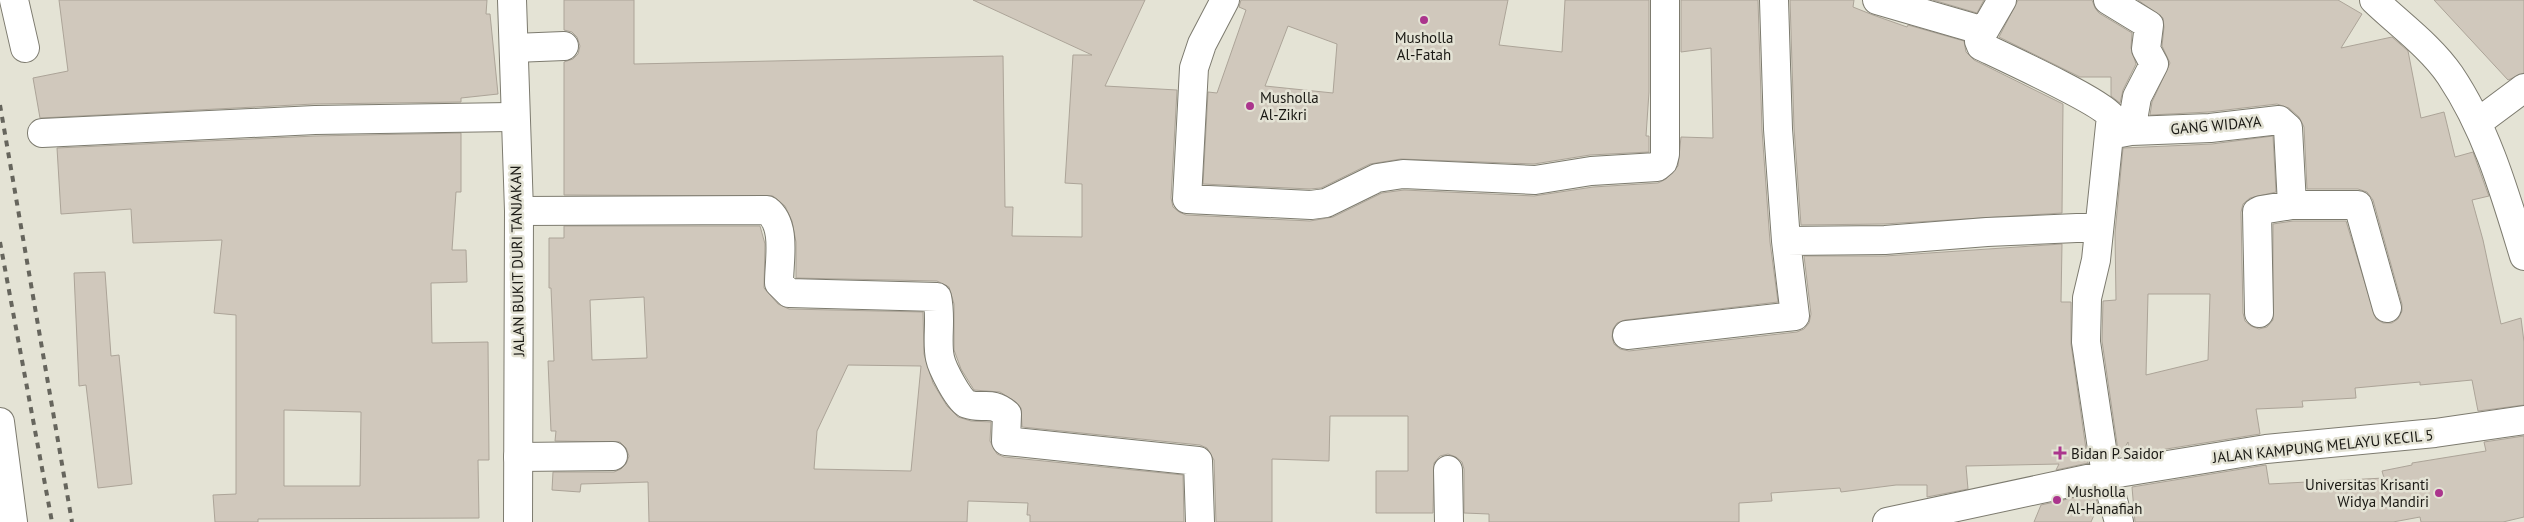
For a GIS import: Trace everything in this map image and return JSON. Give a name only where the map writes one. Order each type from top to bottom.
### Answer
[{"type":"street","points":[[14,0],[25,48]]},
{"type":"street","name":"JALAN BUKIT DURI TANJAKAN","points":[[512,0],[514,117],[519,211],[518,522]]},
{"type":"street","points":[[1225,0],[1202,44],[1194,68],[1187,199],[1311,205],[1326,203],[1377,178],[1403,174],[1536,180],[1591,171],[1657,167],[1663,162],[1665,154],[1665,0]]},
{"type":"street","points":[[1627,335],[1795,316],[1786,241],[1778,128],[1774,0]]},
{"type":"street","points":[[1877,0],[1984,31]]},
{"type":"street","points":[[2002,0],[1979,41],[1981,46],[2108,112],[2120,133]]},
{"type":"street","points":[[2108,0],[2149,27],[2146,49],[2154,64],[2153,70],[2137,97],[2120,133],[2099,227],[2096,260],[2087,298],[2086,342],[2106,474],[2119,522]]},
{"type":"street","points":[[2374,0],[2437,60],[2450,75],[2477,122],[2518,217],[2524,256]]},
{"type":"street","points":[[514,48],[564,46]]},
{"type":"street","points":[[2477,122],[2524,88]]},
{"type":"street","points":[[42,133],[315,120],[514,117]]},
{"type":"street","name":"GANG WIDAYA","points":[[2120,133],[2210,128],[2279,120],[2288,128],[2292,205]]},
{"type":"street","points":[[2259,312],[2257,212],[2292,205],[2358,205],[2387,308]]},
{"type":"street","points":[[519,211],[767,210],[775,216],[779,225],[778,283],[783,289],[789,293],[937,297],[941,314],[940,358],[958,396],[967,404],[998,406],[1007,414],[1006,441],[1198,462],[1200,522]]},
{"type":"street","points":[[1786,241],[1885,240],[1987,232],[2099,227]]},
{"type":"street","name":"JALAN KAMPUNG MELAYU KECIL 5","points":[[1903,521],[2106,474],[2266,449],[2435,434],[2524,420]]},
{"type":"street","points":[[0,427],[13,522]]},
{"type":"street","points":[[518,457],[613,456]]},
{"type":"street","points":[[1448,470],[1449,522]]},
{"type":"building","points":[[59,0],[487,0],[486,14],[490,14],[498,94],[461,98],[461,102],[314,104],[40,118],[33,78],[68,71]]},
{"type":"building","points":[[564,0],[634,0],[634,64],[1003,56],[1005,207],[1013,207],[1012,236],[1082,237],[1082,184],[1065,183],[1073,55],[1092,55],[973,0],[1145,0],[1105,86],[1177,90],[1171,198],[1173,207],[1186,215],[1310,221],[1333,217],[1382,193],[1404,190],[1534,196],[1593,187],[1658,183],[1666,179],[1678,166],[1681,137],[1713,138],[1711,48],[1681,52],[1681,0],[1758,0],[1762,130],[1770,242],[1778,302],[1625,320],[1617,323],[1613,329],[1612,337],[1614,344],[1620,349],[1629,351],[1797,332],[1804,329],[1809,323],[1811,314],[1804,256],[1885,256],[2062,244],[2061,302],[2071,302],[2071,344],[2088,463],[2056,470],[2059,464],[1966,466],[1968,489],[1927,497],[1927,485],[1896,485],[1841,492],[1840,488],[1771,493],[1772,501],[1739,503],[1739,522],[1489,522],[1489,514],[1464,513],[1464,469],[1462,462],[1448,454],[1440,456],[1434,463],[1433,513],[1376,513],[1376,471],[1408,471],[1408,416],[1330,416],[1329,461],[1272,459],[1272,522],[1216,522],[1214,460],[1207,448],[1200,445],[1022,427],[1021,408],[1016,402],[1000,392],[974,390],[961,369],[954,350],[954,304],[949,287],[937,281],[796,278],[796,242],[792,221],[785,206],[773,196],[564,195],[564,62],[573,59],[578,54],[580,46],[577,37],[572,32],[564,30]]},
{"type":"building","points":[[1241,0],[1508,0],[1499,45],[1562,52],[1565,0],[1649,0],[1649,92],[1646,136],[1649,136],[1649,152],[1590,155],[1534,164],[1401,159],[1370,164],[1321,188],[1310,189],[1203,184],[1208,92],[1217,93],[1246,10],[1239,7]],"holes":[[[1288,26],[1337,44],[1333,93],[1265,86]]]},
{"type":"building","points":[[1790,0],[1854,0],[1853,7],[1873,15],[1907,27],[1908,25],[1964,41],[1966,52],[1974,60],[2063,104],[2062,213],[1884,224],[1801,225],[1794,128]]},
{"type":"building","points":[[1933,0],[1984,0],[1977,13]]},
{"type":"building","points":[[2018,0],[2092,0],[2099,13],[2132,33],[2131,48],[2136,64],[2123,90],[2120,103],[2111,96],[2111,77],[2080,77],[1999,37]]},
{"type":"building","points":[[2138,0],[2338,0],[2362,14],[2341,48],[2392,37],[2408,51],[2421,118],[2444,112],[2455,157],[2473,152],[2489,196],[2472,200],[2483,240],[2501,324],[2521,318],[2524,342],[2524,405],[2478,411],[2472,380],[2420,385],[2420,382],[2355,388],[2356,398],[2302,401],[2303,407],[2256,409],[2260,434],[2129,455],[2128,442],[2119,457],[2102,341],[2103,301],[2116,300],[2115,233],[2123,148],[2212,144],[2273,136],[2276,192],[2250,198],[2243,204],[2241,212],[2243,313],[2245,321],[2251,326],[2259,329],[2267,327],[2273,320],[2273,224],[2293,221],[2346,221],[2376,319],[2383,323],[2392,323],[2398,319],[2402,311],[2402,304],[2373,200],[2367,192],[2358,189],[2307,189],[2304,127],[2299,117],[2289,108],[2277,104],[2209,112],[2150,115],[2152,102],[2170,63],[2162,46],[2163,18]],"holes":[[[2148,294],[2210,294],[2208,360],[2146,375]]]},
{"type":"building","points":[[2434,0],[2524,0],[2524,73],[2508,80]]},
{"type":"building","points":[[461,133],[461,192],[456,192],[452,250],[466,250],[467,282],[431,283],[432,343],[488,342],[489,460],[478,460],[479,518],[258,519],[258,522],[215,522],[213,495],[236,494],[236,315],[214,313],[222,240],[133,243],[131,209],[61,214],[57,148],[315,136]],"holes":[[[284,410],[361,412],[360,486],[284,486]]]},
{"type":"building","points":[[564,226],[760,226],[765,244],[764,288],[778,304],[789,309],[923,312],[924,354],[933,383],[947,406],[958,417],[971,421],[991,422],[990,441],[997,454],[1004,457],[1183,475],[1184,522],[1030,522],[1030,515],[1027,515],[1028,503],[968,501],[967,522],[649,522],[648,482],[581,484],[580,492],[552,490],[553,472],[614,472],[626,464],[629,456],[626,448],[620,442],[555,441],[556,431],[551,431],[548,361],[554,361],[551,288],[549,288],[549,238],[564,238]],"holes":[[[644,297],[647,358],[592,360],[590,300]],[[848,365],[921,366],[911,471],[814,469],[817,431]]]},
{"type":"building","points":[[105,272],[111,356],[119,355],[132,484],[98,488],[86,385],[79,386],[74,273]]},
{"type":"building","points":[[2524,436],[2524,517],[2503,522],[2421,522],[2420,517],[2393,522],[2135,522],[2132,487],[2266,465],[2269,484],[2384,478],[2382,471],[2412,465],[2412,463],[2486,451],[2484,442]]},
{"type":"building","name":"Musholla Al-Hanafiah","points":[[2095,493],[2098,506],[2091,522],[2034,522],[2041,505]]},
{"type":"railway","points":[[0,105],[72,522]]},
{"type":"railway","points":[[0,242],[52,522]]},
{"type":"place","name":"Musholla Al-Fatah","points":[[1424,20]]},
{"type":"place","name":"Musholla Al-Zikri","points":[[1250,106]]},
{"type":"place","name":"Bidan P Saidor","points":[[2060,453]]},
{"type":"place","name":"Universitas Krisanti Widya Mandiri","points":[[2439,493]]},
{"type":"place","name":"Musholla Al-Hanafiah","points":[[2057,500]]}]
